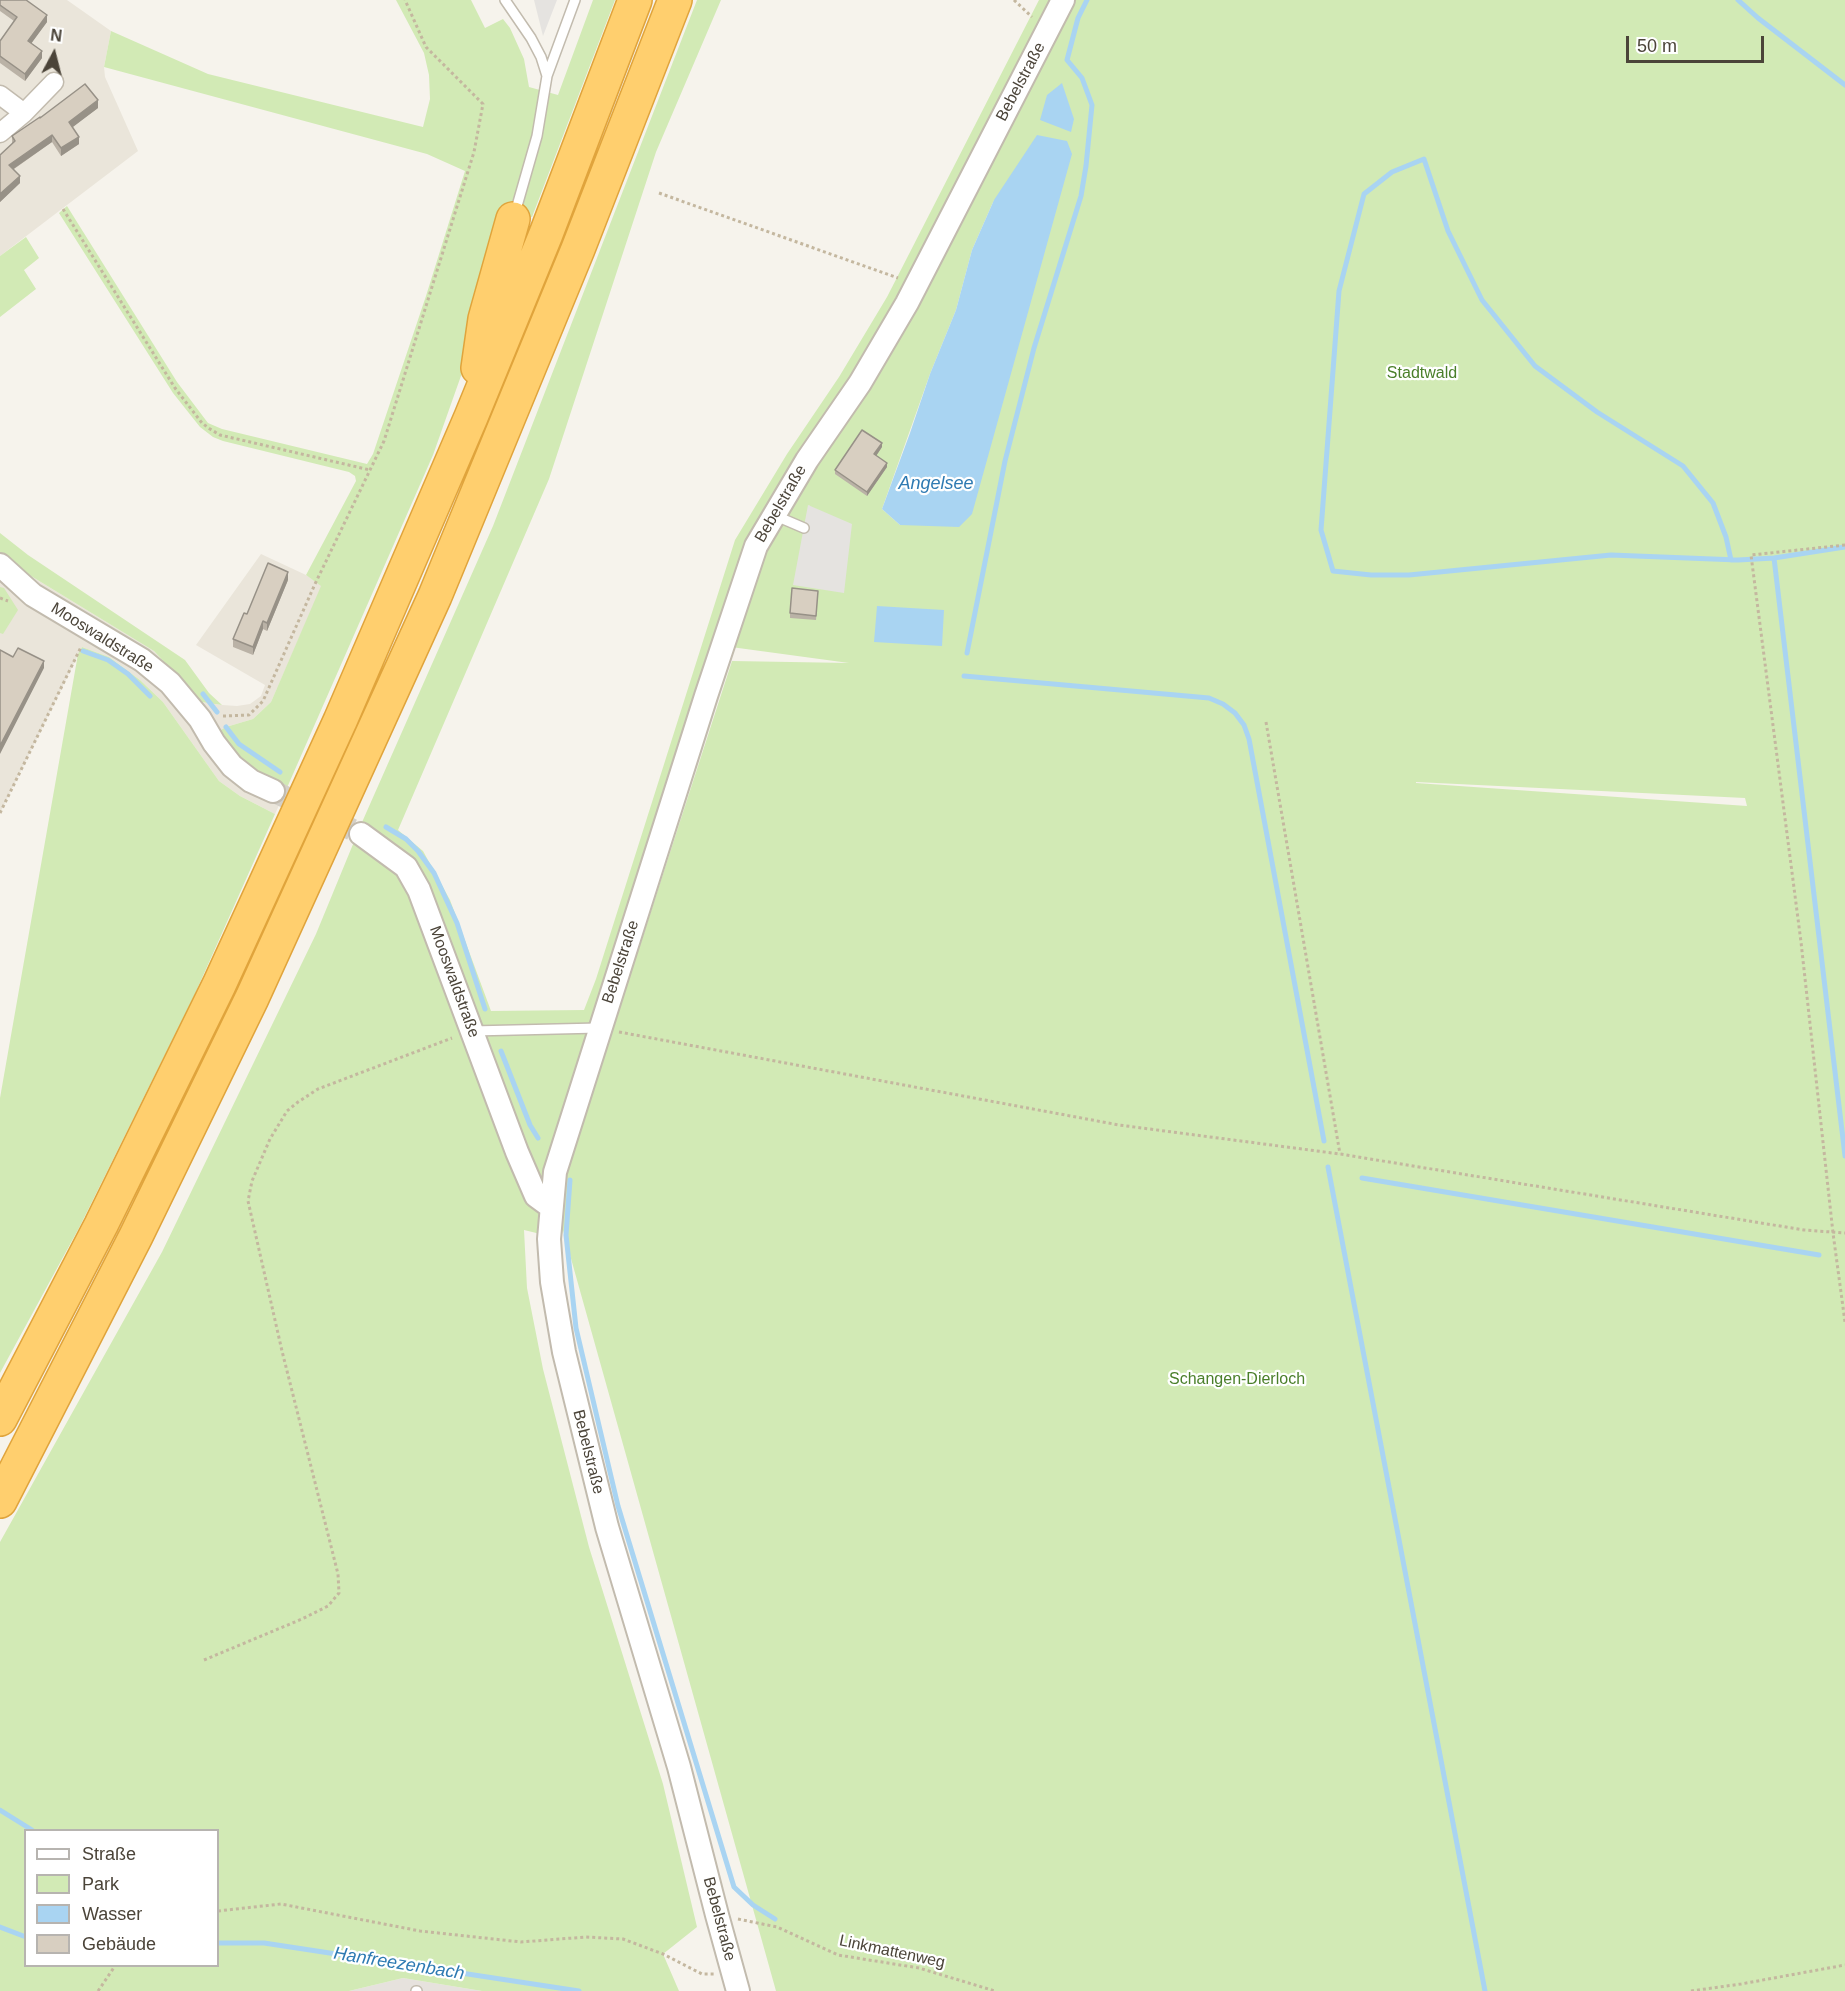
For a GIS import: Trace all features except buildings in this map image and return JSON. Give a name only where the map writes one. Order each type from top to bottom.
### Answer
[{"type":"highway","points":[[0,1419],[101,1225],[219,985],[340,721],[471,417],[546,234],[635,0]]},
{"type":"highway","points":[[0,1501],[136,1236],[252,998],[435,596],[578,249],[675,0]]},
{"type":"highway","points":[[471,417],[485,319],[513,219]]},
{"type":"street","name":"Bebelstraße","points":[[736,1982],[679,1767],[607,1527],[564,1352],[552,1282],[549,1239],[555,1172],[725,636],[756,546],[807,460],[860,383],[908,303],[1063,0]]},
{"type":"street","points":[[0,133],[24,113],[54,82]]},
{"type":"street","points":[[0,95],[24,113]]},
{"type":"street","name":"Mooswaldstraße","points":[[0,565],[33,595],[108,638],[142,660],[170,683],[200,719],[214,743],[232,766],[251,781],[273,791]]},
{"type":"street","name":"Mooswaldstraße","points":[[361,834],[406,867],[419,890],[516,1152],[536,1196],[551,1208]]},
{"type":"street","points":[[516,1152],[541,1168],[555,1172]]},
{"type":"lane","points":[[506,0],[531,38],[541,57],[547,76]]},
{"type":"lane","points":[[513,219],[537,136],[547,76],[575,0]]},
{"type":"lane","points":[[774,515],[804,528]]},
{"type":"lane","points":[[472,1030],[600,1028]]},
{"type":"path","points":[[200,719],[249,715],[264,701],[315,584],[384,441],[474,152],[483,104],[426,47],[405,0]]},
{"type":"path","points":[[1014,0],[1028,13]]},
{"type":"path","points":[[659,193],[893,277]]},
{"type":"path","points":[[63,209],[175,388],[202,423],[220,435],[370,470]]},
{"type":"path","points":[[1845,545],[1750,555],[1801,942],[1845,1323]]},
{"type":"path","points":[[0,813],[89,629]]},
{"type":"path","points":[[1266,722],[1340,1154]]},
{"type":"path","points":[[600,1028],[1119,1125],[1340,1154],[1804,1230],[1844,1233]]},
{"type":"path","points":[[204,1660],[320,1611],[328,1606],[339,1593],[338,1574],[282,1351],[248,1201],[252,1181],[270,1138],[287,1111],[318,1089],[472,1030]]},
{"type":"path","points":[[219,1911],[281,1904],[420,1931],[521,1942],[586,1937],[623,1939],[663,1954],[702,1974],[736,1982]]},
{"type":"path","name":"Linkmattenweg","points":[[717,1915],[777,1927],[838,1955],[919,1968],[994,1991]]},
{"type":"path","points":[[1690,1991],[1845,1965]]},
{"type":"path","points":[[98,1991],[114,1967]]},
{"type":"shaded area","points":[[0,0],[67,0],[111,31],[104,67],[105,77],[138,151],[0,256]]},
{"type":"shaded area","points":[[534,0],[557,0],[543,36]]},
{"type":"shaded area","points":[[808,505],[852,524],[844,593],[793,585]]},
{"type":"shaded area","points":[[0,552],[8,562],[154,651],[201,702],[222,705],[250,704],[261,696],[265,685],[196,645],[261,554],[306,575],[322,586],[271,702],[253,719],[226,727],[222,741],[274,785],[286,790],[275,814],[240,796],[219,781],[163,702],[140,680],[109,657],[82,647],[0,813]]},
{"type":"shaded area","points":[[403,1978],[482,1991],[349,1991]]},
{"type":"green space","points":[[396,0],[471,0],[485,28],[503,19],[510,28],[524,59],[529,87],[558,95],[593,0],[615,0],[532,217],[499,212],[462,373],[433,455],[286,790],[274,785],[222,741],[218,732],[226,727],[253,719],[271,702],[321,586],[306,575],[356,481],[355,476],[349,472],[223,441],[200,427],[173,393],[59,213],[67,206],[177,382],[208,423],[222,429],[367,464],[373,454],[426,296],[465,171],[427,154],[104,67],[111,31],[208,74],[423,127],[430,99],[429,75],[424,53]]},
{"type":"green space","points":[[697,0],[721,0],[656,152],[549,479],[398,830],[423,851],[450,900],[491,1011],[584,1010],[596,979],[735,540],[887,297],[1039,0],[1845,0],[1845,1991],[776,1991],[563,1230],[561,1239],[524,1230],[527,1288],[543,1369],[589,1547],[663,1784],[697,1927],[663,1954],[679,1991],[482,1991],[403,1978],[349,1991],[0,1991],[0,1542],[162,1252],[316,934],[363,820],[493,526]],"holes":[[[994,200],[900,525],[882,509],[930,374],[956,310],[972,250]],[[809,505],[844,593],[804,528]],[[731,647],[849,663],[732,661],[585,1115]],[[1416,783],[1745,798],[1747,806]]]},
{"type":"green space","points":[[26,237],[39,258],[24,270],[36,289],[0,317],[0,256]]},
{"type":"green space","points":[[0,533],[28,555],[185,660],[209,693],[222,705],[201,702],[154,651],[8,562],[0,552]]},
{"type":"green space","points":[[0,587],[4,588],[18,610],[3,634],[0,633]]},
{"type":"green space","points":[[82,647],[109,657],[140,680],[163,702],[219,781],[240,796],[275,814],[194,996],[80,1226],[0,1373],[0,1098],[78,654]]},
{"type":"water","points":[[1062,83],[1074,119],[1071,132],[1040,120],[1047,95]]},
{"type":"water","name":"Angelsee","points":[[1037,135],[1067,141],[1072,154],[972,514],[959,527],[900,525],[882,509],[930,374],[956,310],[972,250],[994,200]]},
{"type":"water","points":[[877,606],[944,610],[942,646],[874,642]]},
{"type":"waterway","points":[[967,653],[1005,461],[1034,348],[1081,196],[1092,105],[1082,78],[1067,60],[1078,18],[1087,0]]},
{"type":"waterway","points":[[1738,0],[1845,85]]},
{"type":"waterway","points":[[1731,560],[1726,537],[1713,503],[1683,466],[1597,412],[1535,366],[1482,300],[1448,231],[1424,159],[1392,172],[1364,194],[1339,291],[1321,530],[1333,571],[1371,575],[1409,575],[1611,555],[1738,560],[1774,558]]},
{"type":"waterway","points":[[1845,547],[1774,558],[1845,1156]]},
{"type":"waterway","points":[[83,651],[108,660],[128,674],[150,696]]},
{"type":"waterway","points":[[964,676],[1209,698],[1235,713],[1244,725],[1249,739],[1324,1141]]},
{"type":"waterway","points":[[203,694],[217,712]]},
{"type":"waterway","points":[[226,727],[239,744],[280,772]]},
{"type":"waterway","points":[[386,827],[406,839],[434,873],[457,923],[485,1009]]},
{"type":"waterway","points":[[501,1051],[530,1125],[538,1138]]},
{"type":"waterway","points":[[1328,1167],[1485,1991]]},
{"type":"waterway","points":[[1362,1178],[1819,1255]]},
{"type":"waterway","points":[[570,1180],[566,1235],[576,1328],[618,1506],[734,1887],[753,1905],[775,1919]]},
{"type":"waterway","points":[[0,1810],[30,1829]]},
{"type":"waterway","name":"Hanfreezenbach","points":[[0,1927],[24,1936]]},
{"type":"waterway","name":"Hanfreezenbach","points":[[219,1943],[264,1943],[579,1991]]},
{"type":"tunnel","points":[[273,791],[361,834]]},
{"type":"park label","name":"Stadtwald","points":[[1422,374]]},
{"type":"park label","name":"Schangen-Dierloch","points":[[1237,1380]]}]
